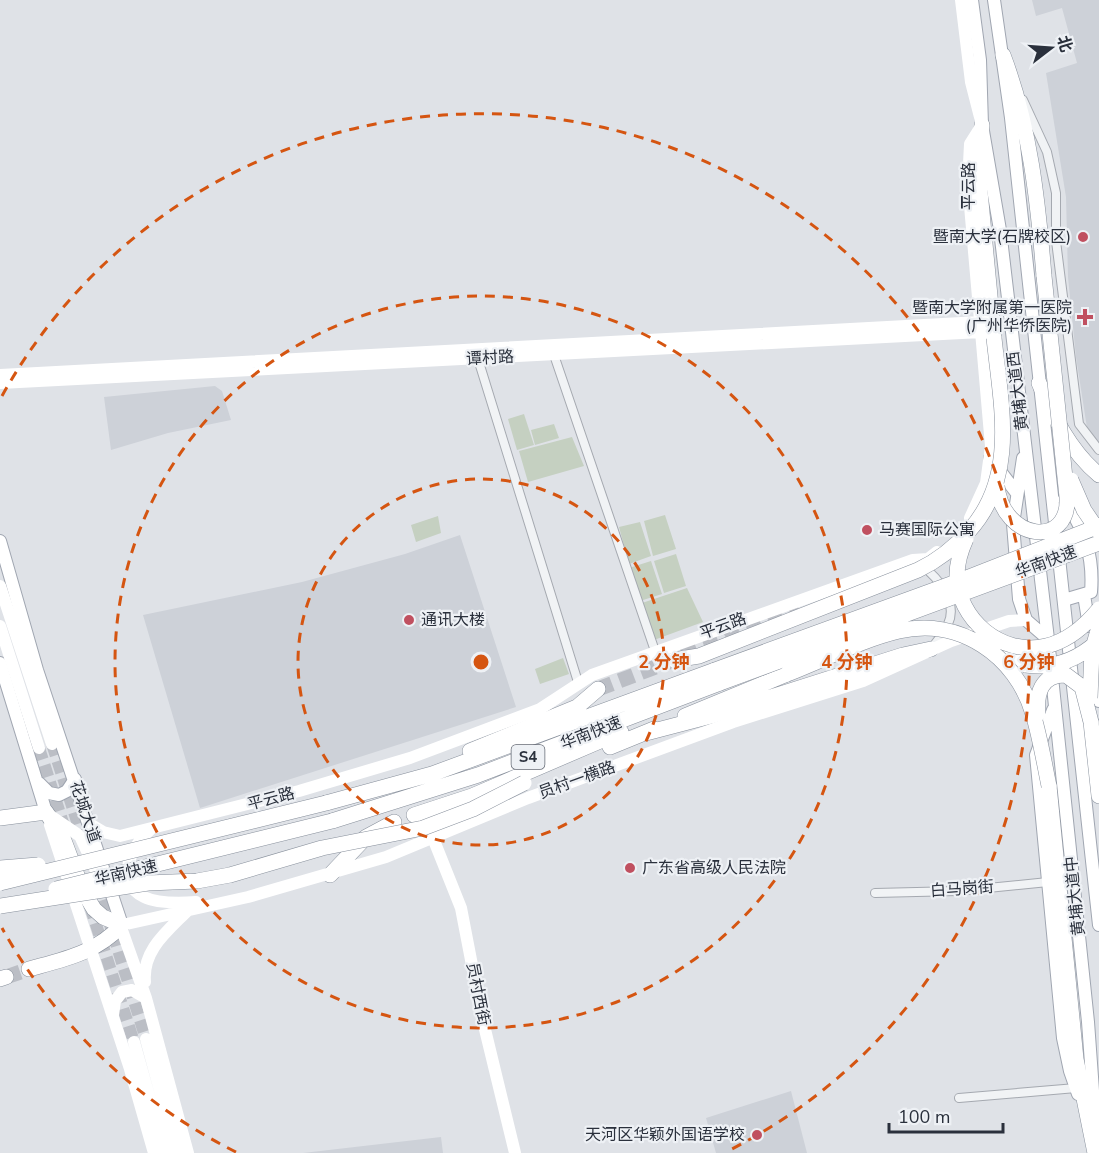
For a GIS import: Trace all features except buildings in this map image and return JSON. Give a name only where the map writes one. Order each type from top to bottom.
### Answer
[{"type":"highway","points":[[997,486],[1002,507],[1018,526],[1039,532],[1059,524],[1065,516],[1068,502],[1062,436],[1033,176],[1013,81],[1003,55]]},
{"type":"highway","points":[[674,660],[699,656],[918,570],[946,554],[981,518],[997,486],[1003,436],[985,331],[979,181],[982,125]]},
{"type":"highway","points":[[1039,382],[1066,437],[1087,465],[1099,475]]},
{"type":"highway","points":[[1062,436],[1075,493],[1083,510],[1099,532]]},
{"type":"highway","name":"华南快速","points":[[0,904],[332,821],[478,775],[1099,526]]},
{"type":"highway","points":[[970,530],[959,557],[958,586],[963,605],[972,620],[998,639],[1020,647],[1046,646],[1078,630],[1099,609]]},
{"type":"highway","name":"华南快速","points":[[0,883],[124,854],[432,774],[718,677],[1099,543]]},
{"type":"highway","points":[[1099,627],[1090,664],[1091,722],[1099,796]]},
{"type":"highway","points":[[0,904],[148,883],[197,881],[230,875],[322,848],[423,828],[473,809],[552,769],[893,633],[918,628],[945,629],[963,634],[1021,664],[1046,667],[1076,657],[1099,639]]},
{"type":"highway","points":[[987,647],[1010,672],[1028,700],[1049,786]]},
{"type":"highway","points":[[646,733],[711,716],[903,655],[931,649]]},
{"type":"highway","points":[[1091,722],[1084,691],[1075,680],[1066,675],[1056,676],[1047,680],[1040,687],[1037,696],[1038,717],[1049,786],[1074,1042],[1085,1109],[1096,1153]]},
{"type":"highway","points":[[414,815],[472,796],[651,720],[718,677]]},
{"type":"highway","points":[[326,803],[413,776],[577,707],[598,689]]},
{"type":"highway","points":[[0,818],[46,812],[63,838],[83,891],[94,909],[103,917],[122,925],[109,939],[90,951],[29,969]]},
{"type":"highway","points":[[330,874],[366,837],[394,822]]},
{"type":"highway","points":[[0,868],[25,867],[94,855],[124,854]]},
{"type":"street","points":[[961,0],[971,82],[982,125]]},
{"type":"street","name":"黄埔大道西","points":[[972,0],[980,60],[982,125],[1000,231],[1048,639]]},
{"type":"street","name":"黄埔大道西","points":[[994,0],[1003,55],[1064,600]]},
{"type":"street","points":[[1013,81],[1035,121],[1053,175],[1056,193],[1056,241],[1079,424],[1099,450]]},
{"type":"street","points":[[1033,176],[1045,168],[1053,175]]},
{"type":"street","name":"谭村路","points":[[0,383],[985,331]]},
{"type":"street","name":"谭村路","points":[[0,375],[985,331]]},
{"type":"street","name":"平云路","points":[[88,823],[102,832],[120,836],[151,830],[288,795],[410,758],[540,709],[578,682],[655,651],[913,560],[928,559],[943,548],[966,525],[982,496],[990,458],[985,331]]},
{"type":"street","points":[[554,355],[655,651]]},
{"type":"street","points":[[478,359],[578,682]]},
{"type":"street","points":[[1025,448],[1016,492],[1014,545],[1019,599],[1026,620],[1048,639]]},
{"type":"street","points":[[990,458],[1016,492]]},
{"type":"street","points":[[1050,478],[1080,523],[1086,537],[1091,563],[1099,694]]},
{"type":"street","name":"花城大道","points":[[0,541],[37,670],[146,998],[188,1153]]},
{"type":"street","points":[[913,560],[932,573],[948,598],[951,614],[945,629],[931,649]]},
{"type":"street","points":[[0,586],[52,744]]},
{"type":"street","points":[[1064,600],[1092,592]]},
{"type":"street","name":"黄埔大道中","points":[[1064,600],[1099,925]]},
{"type":"street","name":"员村一横路","points":[[122,925],[190,908],[248,897],[386,857],[528,798],[733,722],[863,681],[931,649],[1009,621],[1026,620]]},
{"type":"street","points":[[0,626],[39,748]]},
{"type":"street","name":"黄埔大道中","points":[[1048,639],[1088,1022],[1096,1153]]},
{"type":"street","points":[[0,663],[154,1153]]},
{"type":"street","points":[[1054,706],[1036,755],[1063,1038],[1076,1088],[1085,1109]]},
{"type":"street","points":[[646,733],[651,753]]},
{"type":"street","points":[[37,780],[49,793],[59,795],[67,791],[75,779]]},
{"type":"street","points":[[151,830],[136,842],[129,860],[129,875],[136,891],[152,900],[220,902]]},
{"type":"street","name":"员村西街","points":[[434,838],[461,908],[482,1017],[515,1153]]},
{"type":"street","name":"白马岗街","points":[[875,893],[958,891],[1048,882]]},
{"type":"street","points":[[146,998],[145,963],[149,953],[190,908]]},
{"type":"street","points":[[113,1017],[115,1001],[122,992],[138,992],[146,998]]},
{"type":"street","points":[[165,1153],[140,1041],[177,1153]]},
{"type":"street","points":[[959,1098],[1076,1088]]},
{"type":"shaded area","name":"暨南大学(石牌校区)","points":[[1032,0],[1099,0],[1099,442],[1087,428],[1076,357],[1068,277],[1066,197],[1046,73],[1077,63],[1062,8],[1036,16]]},
{"type":"shaded area","points":[[215,386],[222,391],[231,420],[168,433],[111,450],[104,397]]},
{"type":"shaded area","points":[[460,535],[516,707],[200,808],[143,615],[302,582],[405,554]]},
{"type":"shaded area","name":"天河区华颖外国语学校","points":[[791,1091],[807,1153],[716,1153],[706,1118]]},
{"type":"shaded area","points":[[441,1137],[443,1153],[303,1153]]},
{"type":"green space","points":[[524,414],[534,445],[517,450],[508,419]]},
{"type":"green space","points":[[554,424],[559,438],[535,445],[531,430]]},
{"type":"green space","points":[[572,437],[584,466],[528,482],[519,451]]},
{"type":"green space","points":[[665,515],[676,549],[653,556],[644,521]]},
{"type":"green space","points":[[438,516],[441,533],[416,542],[411,525]]},
{"type":"green space","points":[[640,522],[651,556],[629,564],[619,527]]},
{"type":"green space","points":[[676,554],[686,586],[664,593],[654,561]]},
{"type":"green space","points":[[651,561],[662,594],[640,601],[629,568]]},
{"type":"green space","points":[[687,588],[703,622],[654,640],[639,604]]},
{"type":"green space","points":[[563,658],[569,674],[540,684],[535,669]]},
{"type":"tunnel","points":[[598,689],[674,660],[690,649],[798,607]]},
{"type":"tunnel","points":[[52,744],[84,843]]},
{"type":"tunnel","points":[[39,748],[65,829]]},
{"type":"tunnel","points":[[97,883],[146,1039]]},
{"type":"tunnel","points":[[90,906],[134,1042]]},
{"type":"tunnel","points":[[6,977],[29,969]]},
{"type":"place","name":"暨南大学(石牌校区)","points":[[1083,237]]},
{"type":"place","name":"暨南大学附属第一医院 (广州华侨医院)","points":[[1085,317]]},
{"type":"place","name":"马赛国际公寓","points":[[867,530]]},
{"type":"place","name":"通讯大楼","points":[[409,620]]},
{"type":"place","name":"广东省高级人民法院","points":[[630,868]]},
{"type":"place","name":"天河区华颖外国语学校","points":[[757,1135]]}]
